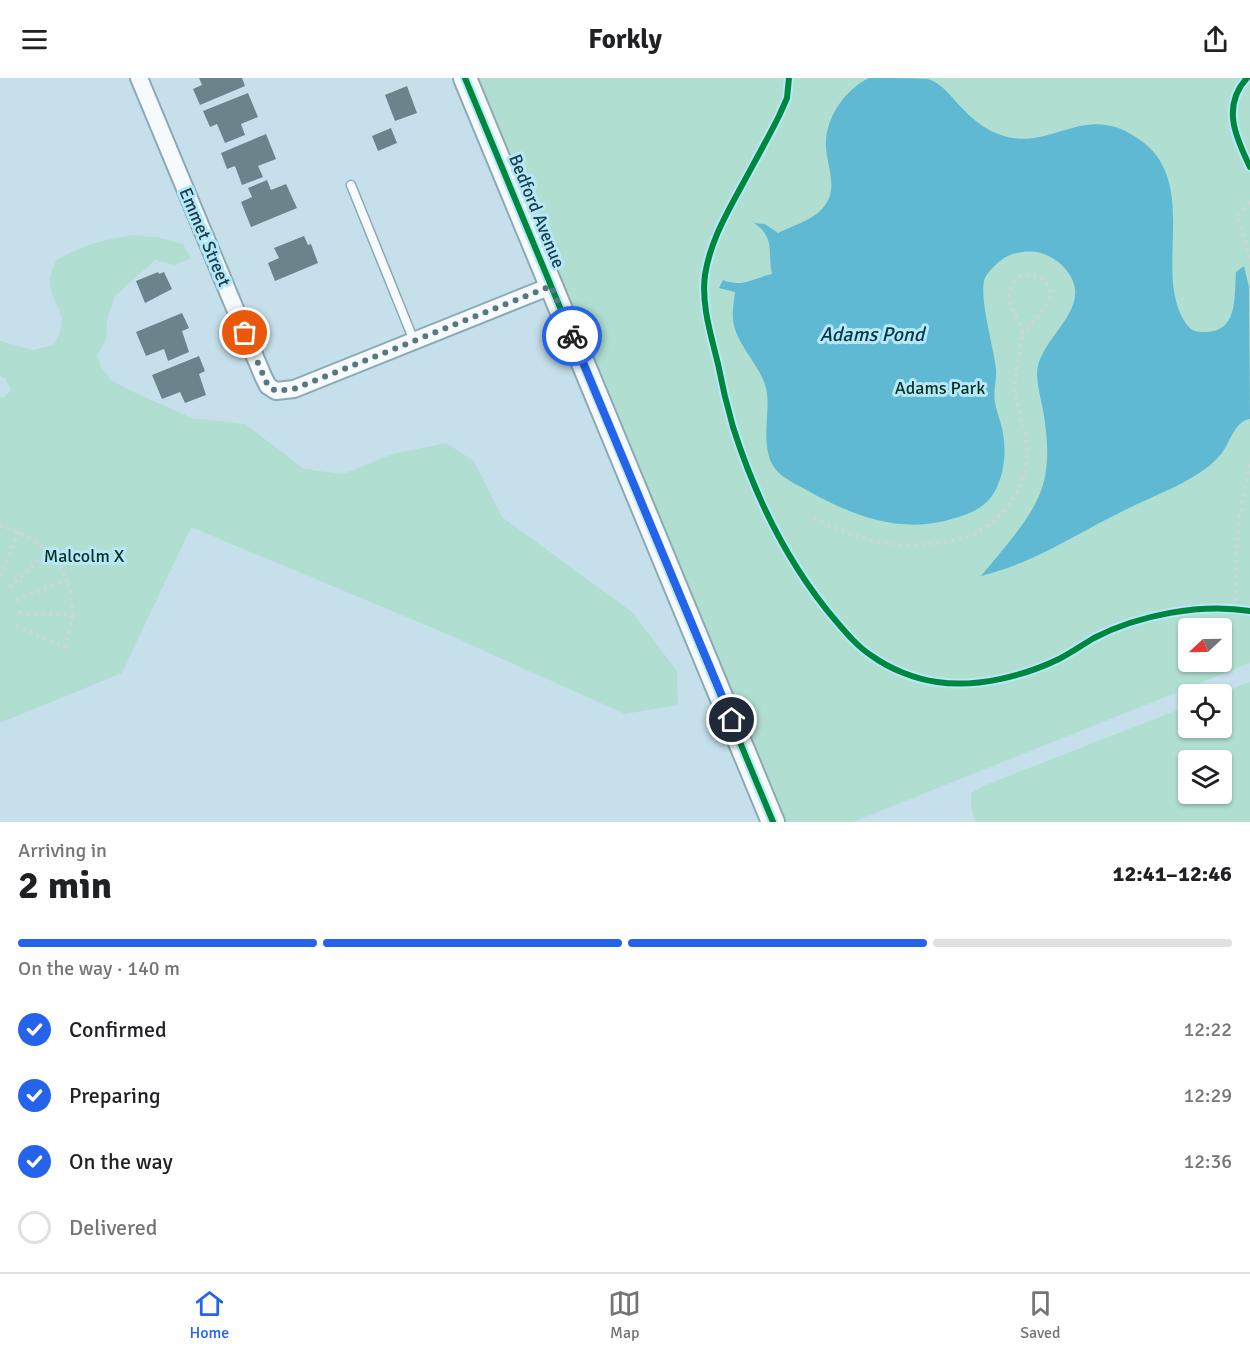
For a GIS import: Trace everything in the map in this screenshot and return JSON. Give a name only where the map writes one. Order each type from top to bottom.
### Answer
[{"type":"street","name":"Emmet Street","points":[[139,78],[268,386],[276,391],[294,389],[414,341]]},
{"type":"street","name":"Bedford Avenue","points":[[465,78],[773,822]]},
{"type":"street","points":[[414,341],[551,286]]},
{"type":"lane","points":[[351,185],[414,341]]},
{"type":"path","points":[[1250,202],[1237,216],[1250,262]]},
{"type":"path","points":[[814,518],[874,543],[913,546],[964,538],[979,532],[1000,516],[1010,504],[1018,487],[1027,454],[1023,422],[1016,400],[1014,371],[1022,334],[1041,315],[1051,293],[1045,280],[1038,276],[1023,276],[1016,280],[1009,293],[1010,305],[1022,334]]},
{"type":"path","points":[[1235,608],[1238,525],[1250,463]]},
{"type":"path","points":[[0,525],[19,532],[48,551],[62,569],[70,590],[73,614],[65,647],[16,626]]},
{"type":"path","points":[[0,576],[19,532]]},
{"type":"path","points":[[9,588],[48,551]]},
{"type":"path","points":[[16,600],[67,580]]},
{"type":"path","points":[[1226,608],[1242,610]]},
{"type":"path","points":[[18,613],[73,614]]},
{"type":"green space","name":"Adams Park","points":[[476,78],[1250,78],[1250,663],[1232,670],[1232,618],[1178,618],[1178,672],[1228,672],[1198,684],[1178,684],[1178,692],[853,822],[784,822]]},
{"type":"green space","name":"Malcolm X","points":[[134,235],[183,244],[191,258],[175,265],[155,260],[115,296],[107,320],[106,339],[97,356],[101,367],[111,380],[192,418],[245,424],[304,469],[343,474],[393,454],[446,443],[474,461],[502,517],[632,612],[677,671],[678,705],[625,714],[440,631],[191,527],[122,673],[0,723],[0,397],[4,397],[11,390],[5,378],[0,376],[0,341],[33,350],[53,345],[62,325],[50,278],[56,260],[94,244]]},
{"type":"green space","points":[[1250,682],[1250,822],[976,822],[971,808],[971,793],[983,786],[1178,710],[1178,738],[1232,738],[1232,689]]},
{"type":"water","name":"Adams Pond","points":[[869,78],[933,81],[979,124],[1004,136],[1022,139],[1039,137],[1087,125],[1104,125],[1123,130],[1143,142],[1160,161],[1169,183],[1173,207],[1173,283],[1178,306],[1188,326],[1196,331],[1205,332],[1224,326],[1229,319],[1234,302],[1236,272],[1244,266],[1249,287],[1250,419],[1240,424],[1222,453],[1212,464],[1187,481],[1038,555],[981,576],[1013,538],[1034,507],[1043,486],[1047,446],[1037,373],[1040,360],[1071,310],[1075,298],[1074,285],[1061,265],[1041,253],[1027,252],[1012,254],[1001,260],[987,275],[983,286],[996,369],[995,402],[1004,446],[1000,480],[985,504],[966,515],[936,523],[899,524],[880,521],[844,509],[785,478],[778,472],[768,453],[766,388],[735,328],[733,313],[735,292],[719,288],[723,280],[742,283],[772,274],[768,240],[754,223],[765,224],[778,233],[812,217],[827,202],[831,188],[826,148],[828,127],[844,98],[851,90]]},
{"type":"building","points":[[199,78],[242,78],[245,86],[200,105],[193,89],[202,85]]},
{"type":"building","points":[[407,86],[417,113],[395,121],[385,95]]},
{"type":"building","points":[[248,93],[258,117],[241,124],[245,135],[225,143],[217,124],[210,127],[203,111]]},
{"type":"building","points":[[391,128],[397,143],[378,151],[372,136]]},
{"type":"building","points":[[266,134],[276,159],[258,166],[263,177],[242,185],[235,166],[227,169],[221,153]]},
{"type":"building","points":[[267,180],[271,190],[286,184],[297,208],[251,227],[241,202],[252,197],[248,188]]},
{"type":"building","points":[[304,236],[308,245],[311,244],[318,263],[275,281],[268,263],[279,258],[274,248]]},
{"type":"building","points":[[158,272],[159,274],[164,272],[172,289],[145,303],[136,281]]},
{"type":"building","points":[[182,313],[189,328],[182,331],[189,352],[168,361],[164,349],[146,356],[136,332]]},
{"type":"building","points":[[199,356],[205,371],[199,374],[206,395],[185,403],[180,392],[162,399],[152,375]]},
{"type":"cycle path","points":[[465,78],[773,822]]},
{"type":"cycle path","points":[[789,78],[787,98],[779,116],[719,229],[707,263],[704,297],[733,427],[752,479],[789,554],[819,600],[844,631],[867,652],[903,673],[937,682],[968,683],[1000,679],[1031,671],[1059,659],[1111,630],[1150,617],[1191,610],[1250,611]]},
{"type":"cycle path","points":[[1247,78],[1239,89],[1233,111],[1236,133],[1250,167]]},
{"type":"way so far","points":[[245,333],[268,386],[276,391],[294,389],[551,286],[572,336]]},
{"type":"route","points":[[572,336],[732,720]]}]
